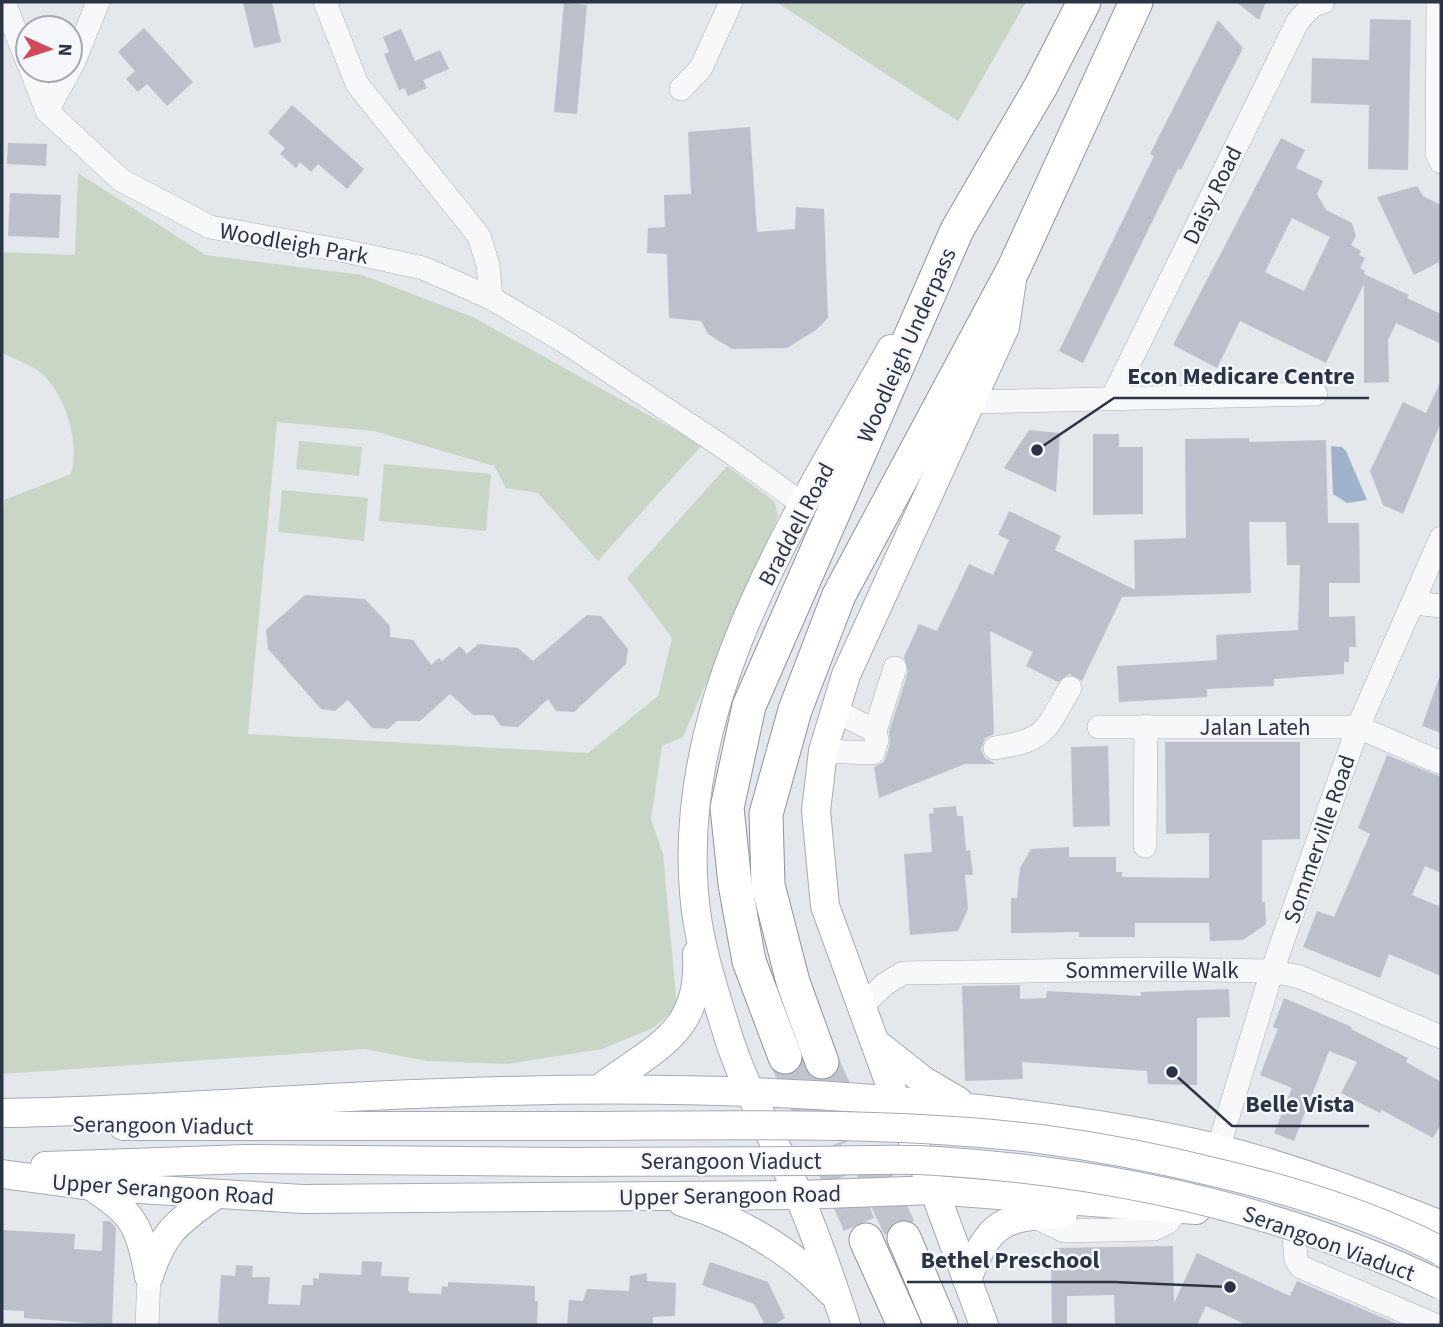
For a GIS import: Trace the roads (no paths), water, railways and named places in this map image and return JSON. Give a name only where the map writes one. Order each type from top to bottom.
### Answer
[{"type":"highway","name":"Braddell Road","points":[[957,230],[1041,86],[1084,2]]},
{"type":"highway","points":[[822,1062],[793,982],[768,885],[766,814],[794,710],[839,595],[1014,268],[1136,2]]},
{"type":"highway","name":"Woodleigh Underpass","points":[[785,1057],[749,961],[735,884],[727,808],[749,706],[957,230]]},
{"type":"highway","points":[[904,1238],[941,1325]]},
{"type":"highway","points":[[866,1240],[904,1325]]},
{"type":"main road","name":"Braddell Road","points":[[842,1312],[799,1195],[725,1029],[694,895],[696,795],[720,686],[739,634],[804,505],[957,230]]},
{"type":"main road","points":[[984,1325],[934,1190],[895,1098],[823,896],[816,811],[823,751],[846,675],[1005,327],[1014,268]]},
{"type":"main road","points":[[599,1089],[677,1031],[694,1002],[698,973],[694,895]]},
{"type":"main road","points":[[875,1042],[923,1081],[970,1108]]},
{"type":"main road","points":[[2,1114],[442,1093],[599,1089],[751,1091],[895,1098],[1096,1123],[1218,1149],[1322,1178],[1441,1225]]},
{"type":"main road","points":[[674,1197],[702,1184],[712,1150],[709,1121],[703,1104],[686,1090]]},
{"type":"main road","name":"Serangoon Viaduct","points":[[2,1120],[139,1127],[802,1126],[1039,1139],[1160,1159],[1289,1190],[1403,1231],[1441,1251]]},
{"type":"main road","name":"Serangoon Viaduct","points":[[2,1167],[246,1159],[567,1162],[933,1160],[1037,1169],[1161,1191],[1277,1220],[1394,1262],[1441,1285]]},
{"type":"main road","name":"Upper Serangoon Road","points":[[2,1174],[91,1185],[303,1199],[674,1197],[934,1190],[1181,1207],[1294,1236],[1389,1274],[1441,1299]]},
{"type":"main road","points":[[91,1185],[116,1202],[135,1221],[149,1276]]},
{"type":"main road","points":[[149,1276],[158,1246],[169,1230],[216,1195]]},
{"type":"main road","points":[[674,1197],[768,1239],[806,1268],[842,1312]]},
{"type":"main road","points":[[967,1280],[979,1248],[988,1236],[1013,1219],[1031,1215],[1107,1212],[1135,1205]]},
{"type":"street","points":[[4,2],[14,27]]},
{"type":"street","points":[[47,111],[74,64],[98,2]]},
{"type":"street","points":[[325,2],[357,85],[479,236],[488,265],[491,298]]},
{"type":"street","points":[[681,89],[701,68],[731,2]]},
{"type":"street","name":"Daisy Road","points":[[1112,398],[1298,21],[1312,6],[1324,2]]},
{"type":"street","points":[[1438,2],[1437,153],[1441,162]]},
{"type":"street","name":"Woodleigh Park","points":[[36,84],[47,111],[121,180],[210,227],[423,268],[491,298],[716,442],[804,505]]},
{"type":"street","points":[[971,402],[1316,394]]},
{"type":"street","name":"Sommerville Road","points":[[1218,1149],[1272,971],[1358,727],[1441,538]]},
{"type":"street","points":[[1414,603],[1441,607]]},
{"type":"street","points":[[875,732],[895,668]]},
{"type":"street","points":[[995,748],[1028,743],[1046,729],[1070,688]]},
{"type":"street","points":[[823,751],[869,755],[876,746],[878,735],[875,732],[836,711]]},
{"type":"street","points":[[1146,726],[1146,846]]},
{"type":"street","name":"Jalan Lateh","points":[[1099,727],[1358,727],[1441,763]]},
{"type":"street","name":"Sommerville Walk","points":[[862,1006],[885,984],[903,974],[1138,969],[1272,971],[1300,977],[1441,1037]]},
{"type":"street","points":[[1031,1215],[1045,1219],[1064,1231],[1154,1229],[1167,1223],[1181,1207]]},
{"type":"street","points":[[1294,1236],[1296,1260],[1301,1267],[1435,1325]]},
{"type":"street","points":[[147,1325],[149,1276]]},
{"type":"water","points":[[1331,446],[1342,447],[1346,451],[1367,500],[1347,503],[1333,494]]},
{"type":"tunnel","points":[[785,1057],[866,1240]]},
{"type":"tunnel","points":[[822,1062],[904,1238]]},
{"type":"place","name":"Econ Medicare Centre","points":[[1037,450]]},
{"type":"place","name":"Belle Vista","points":[[1172,1072]]},
{"type":"place","name":"Bethel Preschool","points":[[1230,1287]]}]
